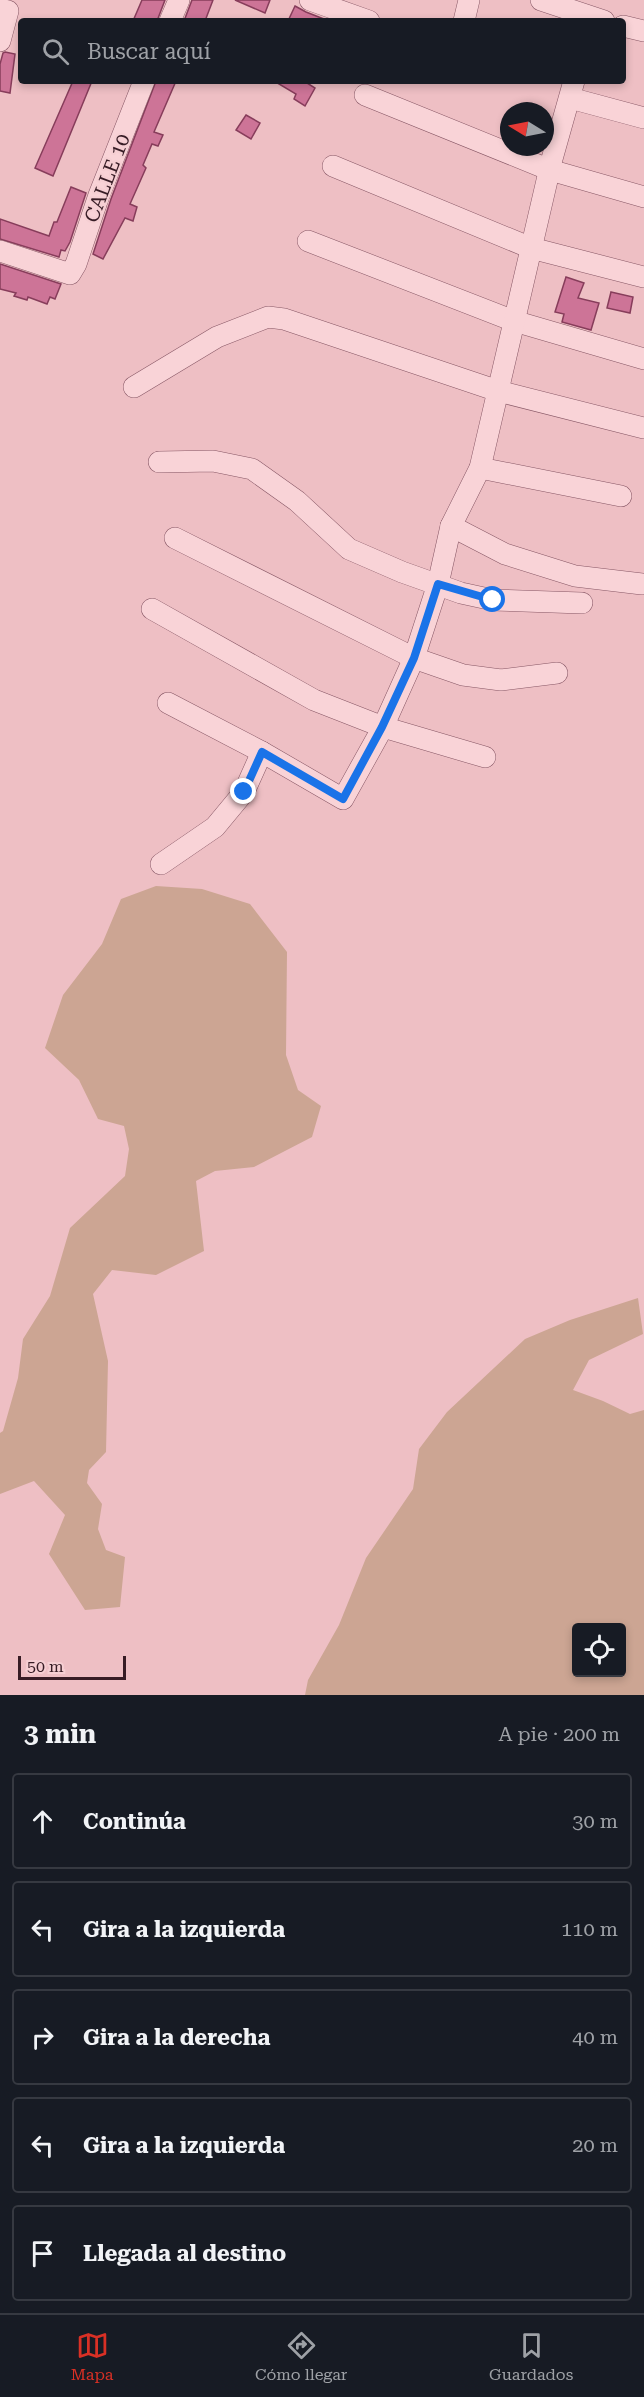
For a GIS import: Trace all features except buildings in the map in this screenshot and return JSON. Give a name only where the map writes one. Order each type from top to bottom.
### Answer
[{"type":"street","points":[[171,18],[179,0]]},
{"type":"street","points":[[310,0],[340,5],[364,18]]},
{"type":"street","points":[[465,18],[469,0]]},
{"type":"street","points":[[542,0],[595,15]]},
{"type":"street","points":[[0,41],[4,10]]},
{"type":"street","points":[[626,27],[644,31]]},
{"type":"street","name":"CALLE 10","points":[[0,251],[70,274],[76,264],[99,195],[143,84]]},
{"type":"street","points":[[168,703],[262,752],[343,799],[382,727],[414,658],[438,584],[451,526],[480,468],[531,248],[572,89],[644,118]]},
{"type":"street","points":[[364,95],[550,170],[644,197]]},
{"type":"street","points":[[333,166],[531,248],[644,278]]},
{"type":"street","points":[[308,241],[514,321],[644,359]]},
{"type":"street","points":[[134,387],[217,338],[268,317],[284,319],[498,391],[644,429]]},
{"type":"street","points":[[159,462],[213,461],[252,469],[297,501],[349,549],[402,572],[493,600],[582,603]]},
{"type":"street","points":[[480,468],[621,496]]},
{"type":"street","points":[[451,526],[505,554],[575,576],[642,584]]},
{"type":"street","points":[[175,538],[414,658],[463,675],[501,680],[557,674]]},
{"type":"street","points":[[152,609],[314,700],[382,727],[485,757]]},
{"type":"street","points":[[161,864],[215,827],[244,792],[262,752]]},
{"type":"shaded area","points":[[156,886],[202,889],[250,904],[287,952],[286,1055],[298,1090],[321,1106],[312,1137],[254,1167],[215,1171],[196,1181],[204,1251],[156,1275],[112,1270],[93,1294],[108,1361],[106,1452],[89,1470],[87,1483],[102,1504],[98,1529],[106,1550],[125,1557],[120,1607],[85,1610],[49,1554],[65,1515],[34,1481],[0,1494],[0,1433],[3,1431],[18,1378],[23,1339],[50,1296],[70,1228],[125,1176],[129,1149],[124,1126],[98,1119],[79,1080],[45,1048],[63,995],[102,944],[121,899]]},
{"type":"shaded area","points":[[638,1298],[643,1334],[589,1360],[573,1390],[630,1414],[644,1410],[644,1695],[305,1695],[308,1680],[339,1625],[366,1558],[413,1489],[419,1449],[447,1412],[525,1339],[570,1320]]},
{"type":"route","points":[[244,792],[262,752],[343,799],[382,727],[414,658],[438,584],[461,593],[493,600]]}]
